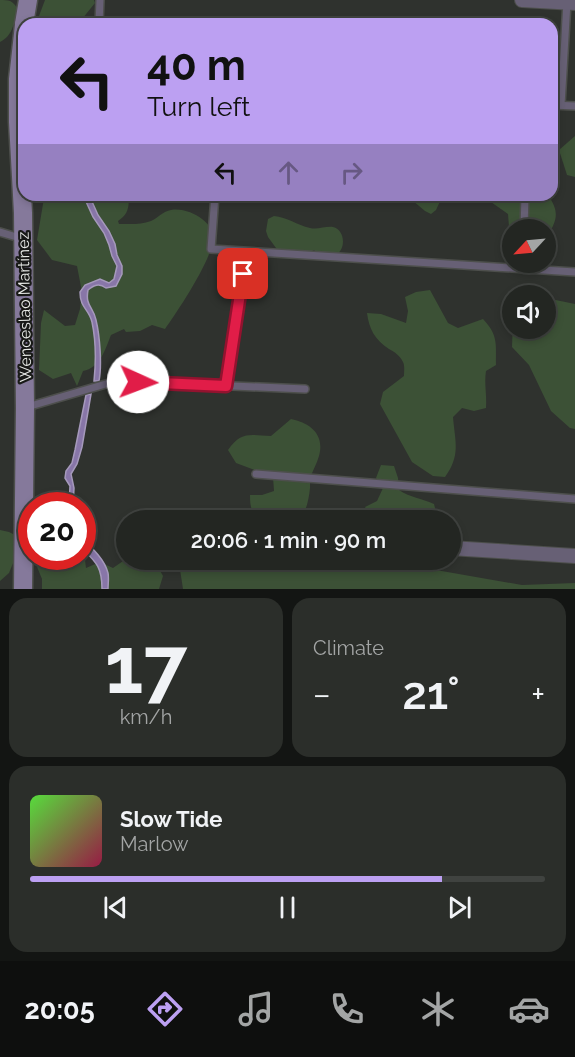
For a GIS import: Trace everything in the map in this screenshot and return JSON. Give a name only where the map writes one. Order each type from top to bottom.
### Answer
[{"type":"main road","name":"Wenceslao Martínez","points":[[25,18],[28,0]]},
{"type":"main road","name":"Wenceslao Martínez","points":[[18,90],[18,122]]},
{"type":"main road","name":"Wenceslao Martínez","points":[[21,201],[25,408],[23,589]]},
{"type":"street","points":[[522,0],[571,3]]},
{"type":"street","points":[[461,549],[575,556]]},
{"type":"lane","points":[[99,18],[100,0]]},
{"type":"lane","points":[[571,3],[561,105],[575,106]]},
{"type":"lane","points":[[215,201],[211,249],[502,265]]},
{"type":"lane","points":[[524,219],[525,201]]},
{"type":"lane","points":[[0,232],[23,238]]},
{"type":"lane","points":[[226,386],[246,252]]},
{"type":"lane","points":[[556,270],[575,272]]},
{"type":"lane","points":[[25,408],[116,381],[306,389]]},
{"type":"lane","points":[[256,474],[575,499]]},
{"type":"green space","points":[[0,0],[10,1],[17,8],[11,32],[0,42]]},
{"type":"green space","points":[[45,0],[94,0],[95,3],[83,18],[38,18]]},
{"type":"green space","points":[[575,136],[575,177],[567,175],[559,150]]},
{"type":"green space","points":[[44,201],[129,201],[124,216],[118,221],[119,224],[147,222],[168,211],[179,210],[192,213],[202,219],[213,234],[213,243],[203,268],[165,329],[152,325],[140,331],[126,332],[124,329],[111,335],[101,358],[94,366],[83,371],[77,386],[71,373],[53,379],[39,370],[41,323],[44,310],[65,326],[75,325],[82,292],[77,266],[52,260],[37,240]]},
{"type":"green space","points":[[413,201],[440,201],[431,214]]},
{"type":"green space","points":[[490,201],[551,201],[555,207],[555,219],[508,219],[508,214]]},
{"type":"green space","points":[[274,216],[310,228],[333,227],[342,235],[342,248],[335,255],[323,258],[314,250],[308,253],[281,252],[268,237],[266,231],[268,219]]},
{"type":"green space","points":[[430,290],[448,323],[458,328],[483,319],[494,335],[496,345],[496,365],[486,371],[486,408],[474,411],[462,408],[453,417],[455,455],[445,477],[433,476],[412,462],[380,404],[383,392],[404,376],[404,365],[399,356],[376,338],[369,324],[367,313],[381,314],[406,323],[408,311],[405,297],[416,292]]},
{"type":"green space","points":[[556,300],[575,304],[575,429],[570,428],[551,411],[529,365],[512,347],[512,339],[556,339]]},
{"type":"green space","points":[[291,419],[304,423],[318,436],[319,456],[310,479],[310,492],[305,510],[252,510],[250,495],[262,495],[274,491],[273,477],[236,463],[228,450],[242,437],[271,436]]},
{"type":"green space","points":[[381,465],[394,466],[399,490],[434,504],[436,510],[367,510],[365,507],[377,501],[383,488],[376,478]]},
{"type":"green space","points":[[0,530],[15,535],[18,551],[9,573],[0,581]]},
{"type":"green space","points":[[100,562],[113,568],[116,566],[116,570],[160,570],[163,576],[159,589],[42,589],[42,579],[38,570],[96,570],[96,564]]},
{"type":"green space","points":[[180,570],[436,570],[522,585],[575,583],[575,589],[183,589]]},
{"type":"shaded area","points":[[86,201],[92,201],[109,231],[122,266],[122,274],[116,286],[106,288],[97,285],[88,290],[88,303],[95,315],[99,334],[99,381],[94,381],[95,352],[92,322],[81,302],[80,292],[85,285],[100,279],[109,283],[114,279],[117,266],[104,233]]},
{"type":"shaded area","points":[[91,394],[82,447],[71,474],[74,492],[70,492],[70,486],[65,478],[66,471],[72,463],[86,395]]},
{"type":"shaded area","points":[[96,553],[108,573],[108,589],[102,589],[100,571],[96,564]]},
{"type":"route","points":[[138,382],[226,386],[243,274]]}]
